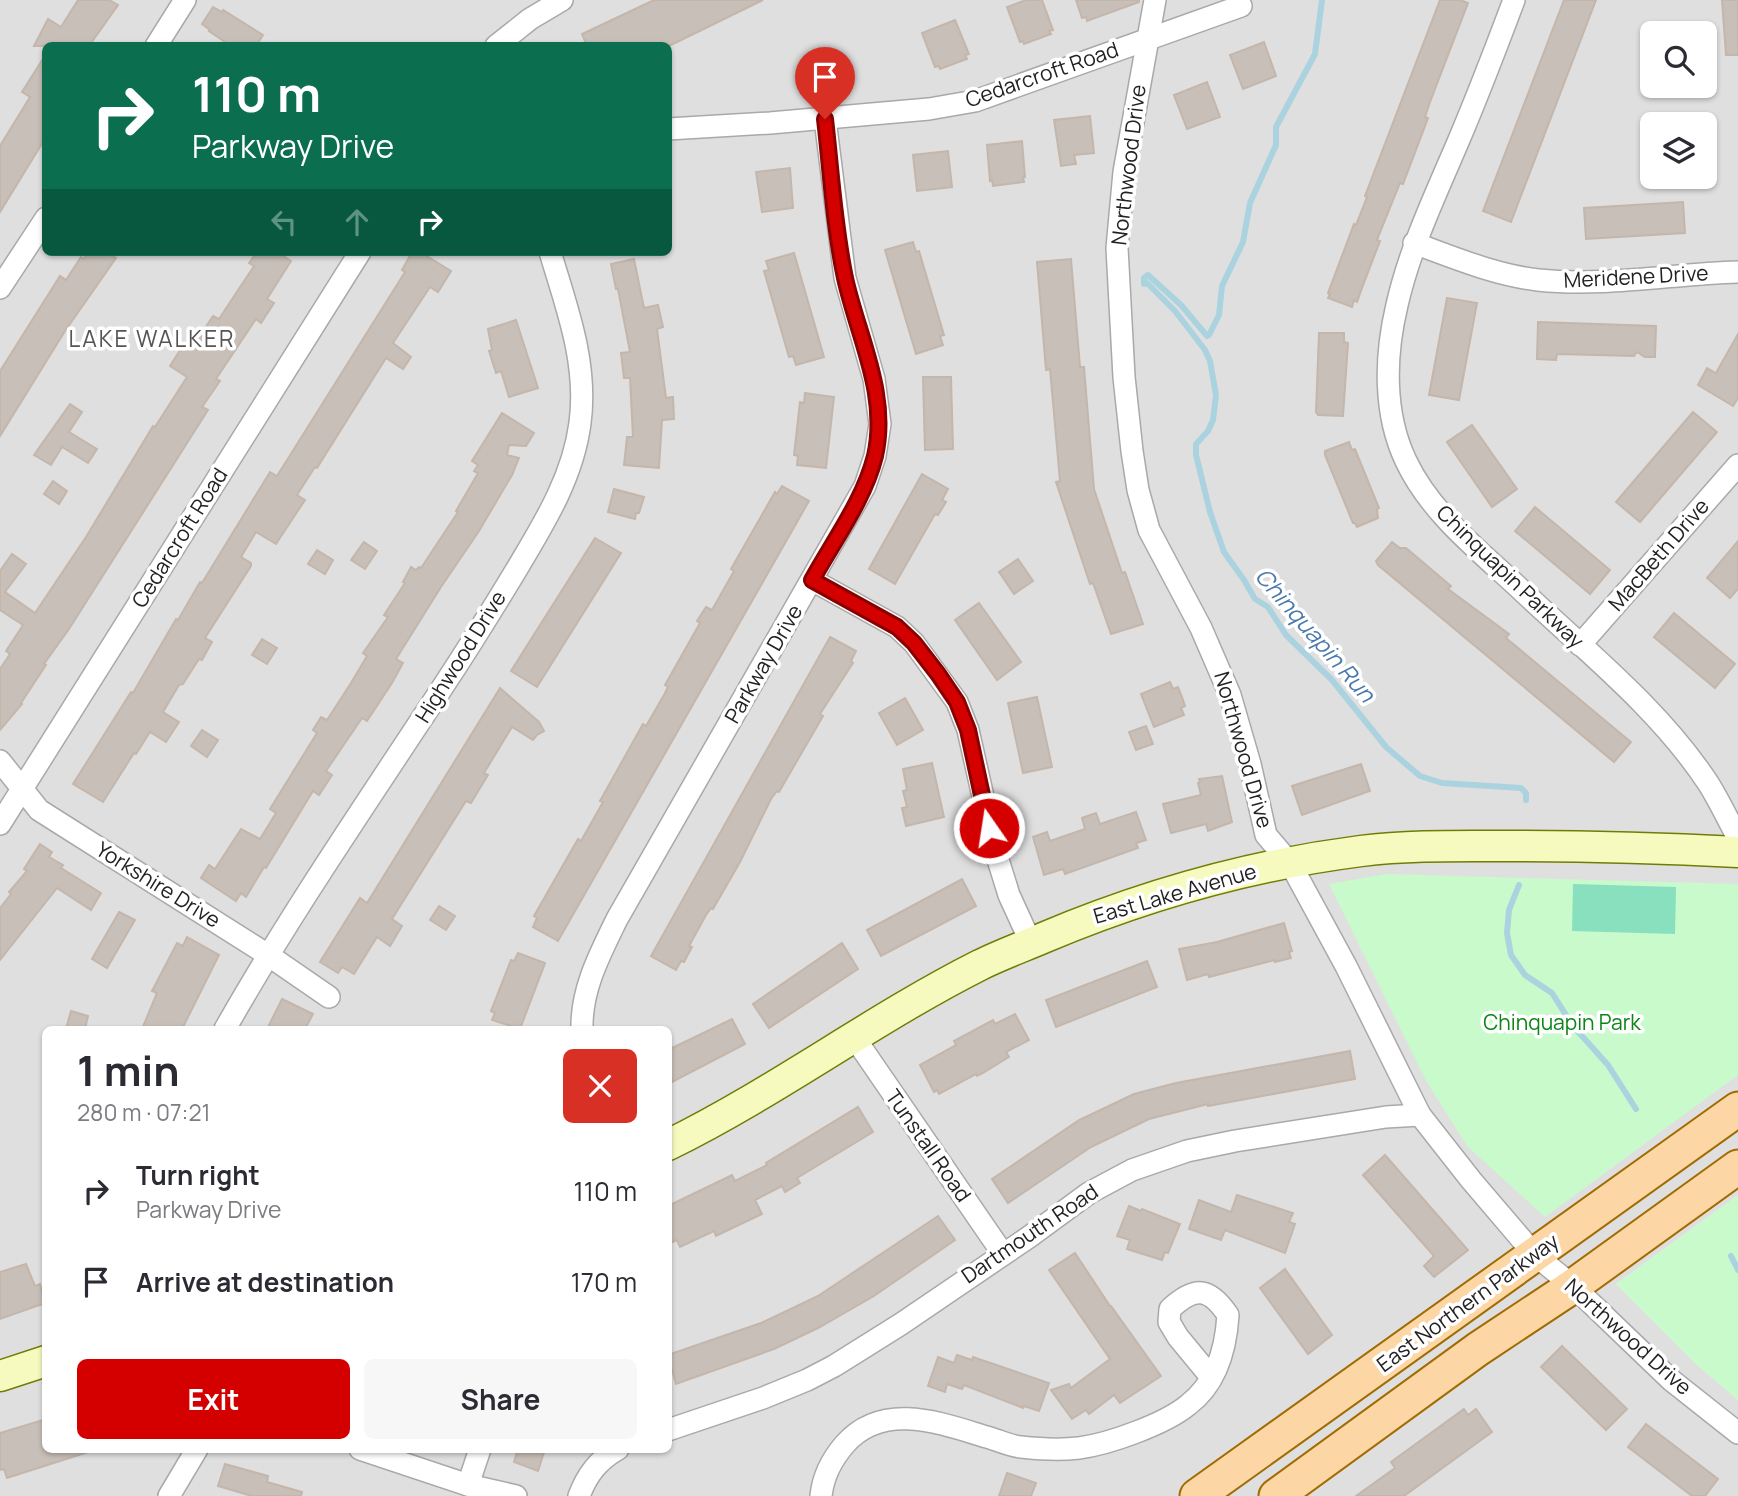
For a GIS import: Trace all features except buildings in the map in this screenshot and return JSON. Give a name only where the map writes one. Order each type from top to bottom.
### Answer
[{"type":"main road","name":"East Northern Parkway","points":[[1198,1496],[1738,1109]]},
{"type":"main road","name":"East Northern Parkway","points":[[1276,1496],[1478,1349],[1573,1286],[1738,1167]]},
{"type":"street","points":[[159,42],[185,0]]},
{"type":"street","points":[[501,42],[530,19],[562,0]]},
{"type":"street","name":"Northwood Drive","points":[[1156,0],[1124,172],[1117,248],[1124,377],[1138,490],[1149,530],[1201,628],[1230,695],[1250,764],[1266,835],[1290,863],[1420,1115],[1535,1255],[1573,1286],[1671,1380],[1738,1433]]},
{"type":"street","name":"Chinquapin Parkway","points":[[1514,0],[1488,72],[1414,243],[1396,307],[1390,349],[1388,386],[1392,414],[1405,460],[1434,505],[1659,722],[1707,783],[1738,838]]},
{"type":"street","name":"Cedarcroft Road","points":[[672,129],[825,119],[929,109],[975,101],[1241,6]]},
{"type":"street","name":"Parkway Drive","points":[[582,1026],[582,1015],[592,975],[617,919],[865,486],[875,456],[880,424],[874,379],[845,278],[825,119]]},
{"type":"street","points":[[2,279],[42,224]]},
{"type":"street","name":"Meridene Drive","points":[[1414,243],[1483,268],[1537,279],[1607,282],[1738,272]]},
{"type":"street","name":"Cedarcroft Road","points":[[0,824],[357,256]]},
{"type":"street","name":"Highwood Drive","points":[[227,1026],[268,955],[476,636],[549,514],[562,486],[580,424],[582,383],[580,357],[551,256]]},
{"type":"street","name":"MacBeth Drive","points":[[1580,645],[1738,465]]},
{"type":"street","points":[[812,580],[897,627],[914,643],[957,702],[968,730],[995,850],[1009,895],[1031,943]]},
{"type":"street","name":"Yorkshire Drive","points":[[0,761],[39,810],[268,955],[328,997]]},
{"type":"street","name":"East Lake Avenue","points":[[672,1143],[739,1108],[853,1037],[983,964],[1087,920],[1197,883],[1290,863],[1364,851],[1468,846],[1608,846],[1738,852]]},
{"type":"street","name":"Tunstall Road","points":[[853,1037],[1003,1254]]},
{"type":"street","name":"Dartmouth Road","points":[[672,1429],[807,1380],[868,1346],[1108,1181],[1155,1161],[1187,1151],[1236,1142],[1386,1117],[1420,1115]]},
{"type":"street","points":[[0,1376],[42,1362]]},
{"type":"street","points":[[821,1496],[825,1475],[835,1455],[862,1429],[883,1419],[909,1418],[942,1423],[1018,1447],[1079,1448],[1122,1437],[1188,1406],[1212,1377]]},
{"type":"street","points":[[169,1496],[195,1453]]},
{"type":"street","points":[[372,1453],[468,1485],[516,1496]]},
{"type":"street","points":[[468,1485],[479,1453]]},
{"type":"street","points":[[579,1496],[594,1468],[612,1453]]},
{"type":"shaded area","points":[[0,0],[1738,0],[1738,1195],[1616,1284],[1697,1365],[1738,1400],[1738,1496],[0,1496]]},
{"type":"green space","name":"Chinquapin Park","points":[[1386,874],[1738,884],[1738,1075],[1545,1217],[1467,1146],[1425,1079],[1329,884]]},
{"type":"green space","points":[[1573,884],[1676,887],[1675,934],[1572,931]]},
{"type":"green space","points":[[1738,1195],[1738,1400],[1697,1365],[1616,1284]]},
{"type":"waterway","name":"Chinquapin Run","points":[[1322,0],[1315,54],[1276,127],[1276,145],[1250,203],[1243,242],[1222,286],[1219,315],[1209,335],[1207,336],[1181,305],[1148,275],[1144,278],[1144,284],[1147,283],[1175,311],[1205,350],[1210,361],[1216,395],[1213,420],[1208,431],[1196,444],[1196,455],[1210,512],[1224,552],[1255,599],[1268,607],[1286,635],[1332,680],[1386,747],[1420,776],[1442,783],[1521,788],[1526,793],[1526,800]]},
{"type":"waterway","name":"Chinquapin Run","points":[[1519,885],[1509,910],[1507,933],[1511,955],[1525,975],[1552,993],[1573,1026],[1608,1065],[1636,1109]]},
{"type":"waterway","name":"Chinquapin Run","points":[[1731,1256],[1738,1270]]},
{"type":"district","name":"LAKE WALKER","points":[[152,339]]},
{"type":"route","points":[[825,119],[845,278],[874,379],[880,424],[875,456],[865,486],[812,580],[897,627],[914,643],[938,674],[957,702],[968,730],[989,828]]}]
